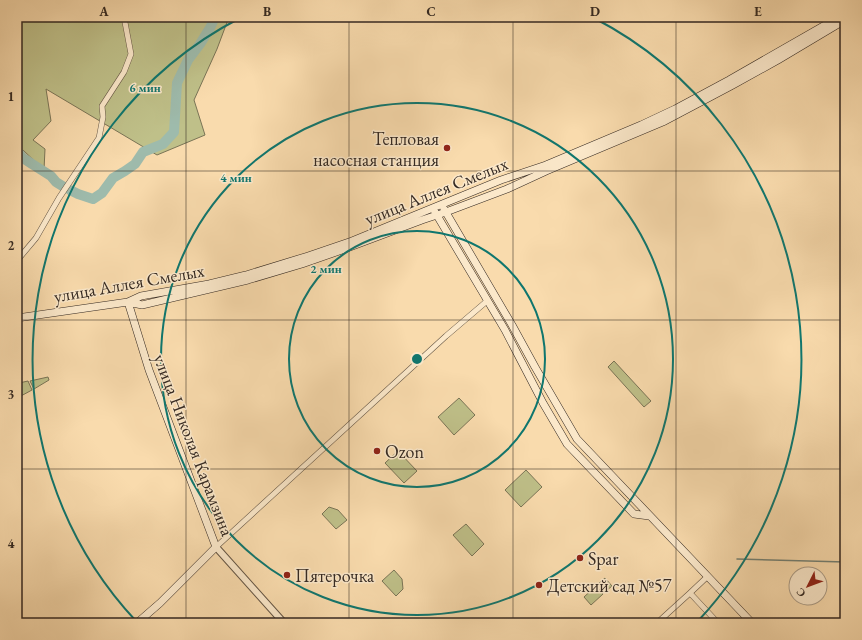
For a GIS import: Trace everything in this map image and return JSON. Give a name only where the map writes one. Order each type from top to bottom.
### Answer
[{"type":"main road","name":"улица Аллея Смелых","points":[[17,318],[128,302],[141,296],[209,284],[284,264],[352,241],[501,180],[546,165],[641,125],[675,109],[729,80],[839,17]]},
{"type":"main road","points":[[128,302],[142,305],[248,280],[328,255],[507,189],[665,121],[733,85],[845,20]]},
{"type":"main road","points":[[441,205],[577,439],[752,623]]},
{"type":"main road","points":[[432,208],[505,330],[567,444],[634,514],[650,516]]},
{"type":"main road","name":"улица Николая Карамзина","points":[[128,302],[149,370],[216,547]]},
{"type":"main road","points":[[505,330],[512,326]]},
{"type":"main road","points":[[634,514],[641,507]]},
{"type":"main road","points":[[137,623],[160,603],[216,547]]},
{"type":"street","points":[[17,259],[36,238],[59,198],[99,138],[102,106],[124,72],[131,54],[124,17]]},
{"type":"street","points":[[216,547],[487,300]]},
{"type":"street","name":"улица Николая Карамзина","points":[[216,547],[284,623]]},
{"type":"street","points":[[657,623],[708,576]]},
{"type":"street","points":[[690,593],[718,623]]},
{"type":"green space","points":[[17,17],[229,17],[217,49],[194,100],[205,135],[157,155],[46,89],[51,121],[33,140],[45,149],[44,170],[23,150],[17,157]]},
{"type":"green space","points":[[614,361],[651,401],[644,407],[608,367]]},
{"type":"green space","points":[[48,377],[49,380],[34,389],[30,381]]},
{"type":"green space","points":[[28,381],[32,390],[19,397],[17,393],[20,388],[19,383]]},
{"type":"green space","points":[[459,398],[475,415],[454,435],[438,417]]},
{"type":"green space","points":[[398,451],[417,471],[404,483],[385,463]]},
{"type":"green space","points":[[526,470],[542,487],[521,507],[505,490]]},
{"type":"green space","points":[[329,507],[338,510],[347,520],[336,529],[322,514]]},
{"type":"green space","points":[[466,524],[484,544],[472,556],[453,535]]},
{"type":"green space","points":[[394,570],[402,579],[403,589],[396,596],[382,581]]},
{"type":"green space","points":[[605,578],[612,586],[606,591],[599,583]]},
{"type":"green space","points":[[596,586],[603,594],[591,605],[584,597]]},
{"type":"waterway","points":[[70,190],[93,199],[102,193],[113,178],[135,164],[143,152],[163,144],[174,132],[177,83],[188,60],[200,44],[215,17]]},
{"type":"waterway","points":[[17,151],[23,158],[51,176],[56,182],[64,187]]},
{"type":"waterway","points":[[737,559],[845,562]]},
{"type":"place","name":"Тепловая насосная станция","points":[[447,148]]},
{"type":"place","name":"Ozon","points":[[377,451]]},
{"type":"place","name":"Spar","points":[[580,558]]},
{"type":"place","name":"Пятерочка","points":[[287,575]]},
{"type":"place","name":"Детский сад №57","points":[[539,585]]}]
